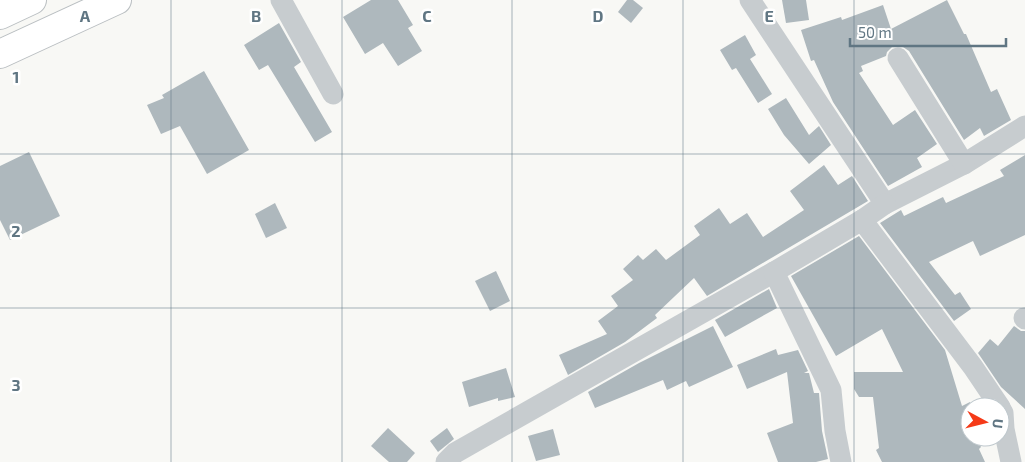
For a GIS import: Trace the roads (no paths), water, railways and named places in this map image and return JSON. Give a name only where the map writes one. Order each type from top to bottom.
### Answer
[{"type":"main road","points":[[0,15],[32,0]]},
{"type":"main road","points":[[0,54],[117,0]]},
{"type":"street","points":[[280,0],[333,94]]},
{"type":"street","points":[[750,0],[885,204]]},
{"type":"street","points":[[898,58],[964,164]]},
{"type":"street","points":[[446,462],[455,453],[774,272],[862,220],[885,204],[964,164],[1025,126]]},
{"type":"street","points":[[862,220],[973,367],[993,397]]},
{"type":"street","points":[[774,272],[831,390],[838,461]]},
{"type":"street","points":[[1008,447],[1011,462]]}]
